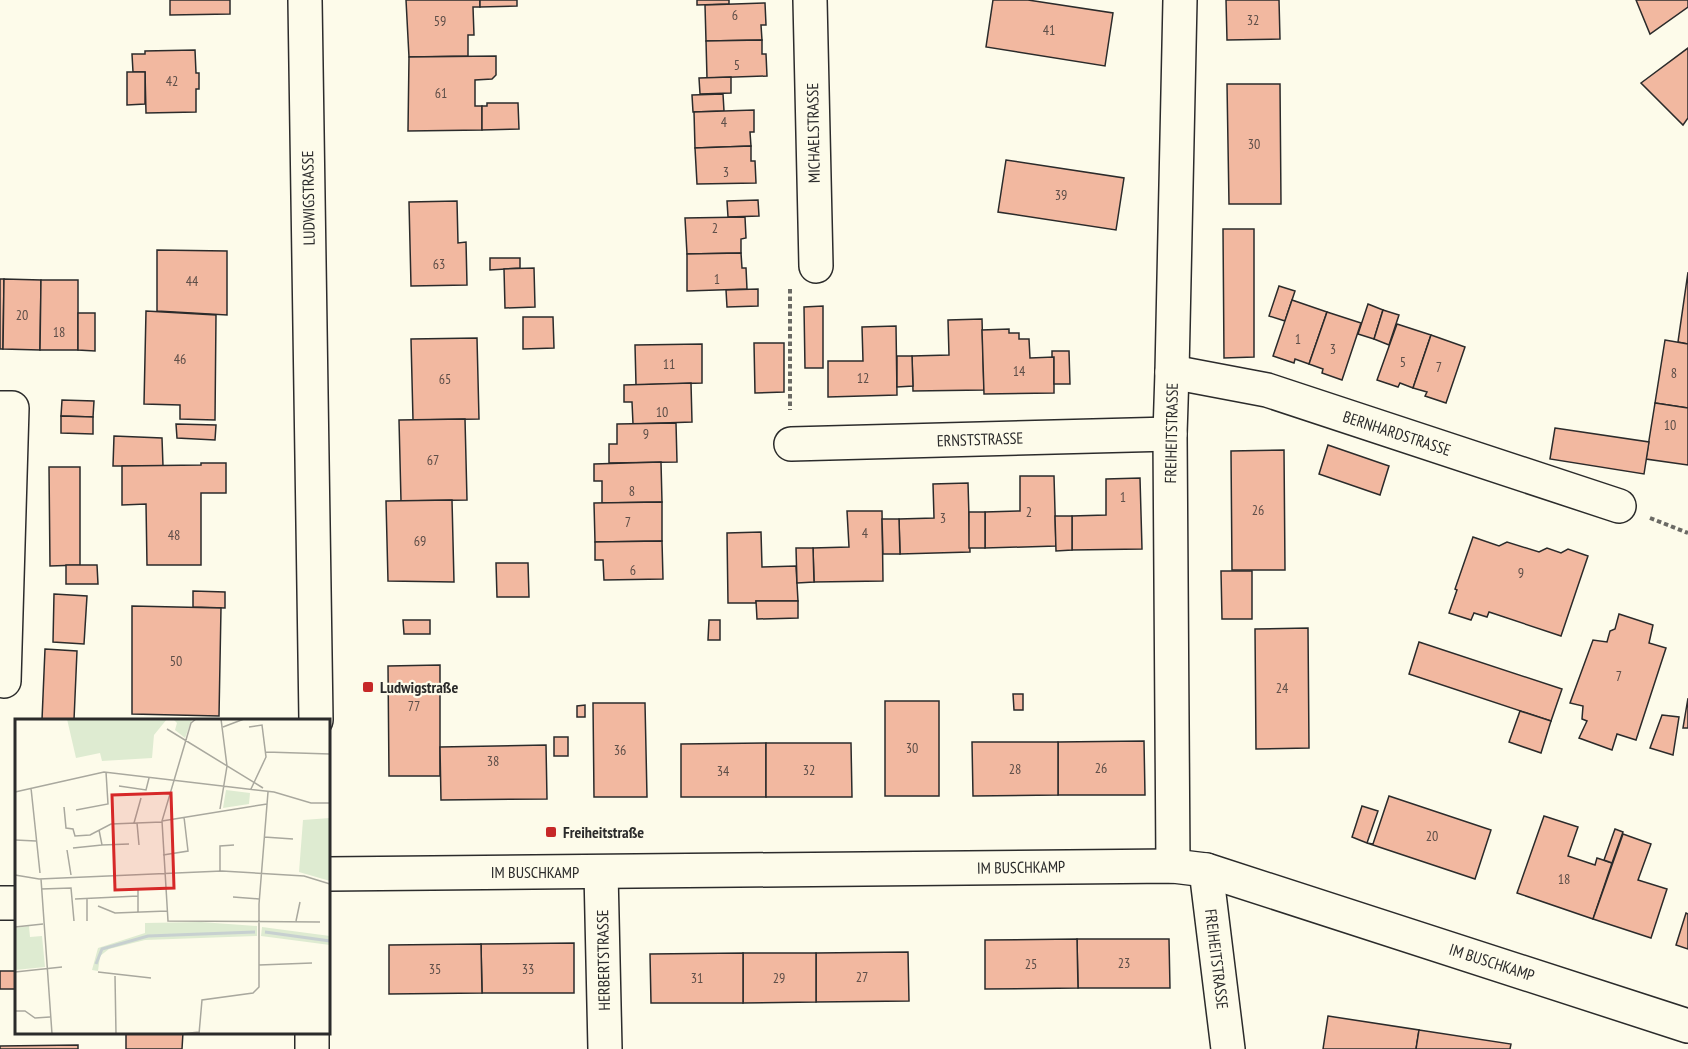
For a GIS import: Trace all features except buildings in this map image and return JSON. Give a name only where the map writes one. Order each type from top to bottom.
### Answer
[{"type":"street","name":"LUDWIGSTRASSE","points":[[305,0],[316,719]]},
{"type":"street","name":"MICHAELSTRASSE","points":[[810,0],[816,266]]},
{"type":"street","name":"FREIHEITSTRASSE","points":[[1173,866],[1170,434],[1180,0]]},
{"type":"street","name":"BERNHARDSTRASSE","points":[[1172,372],[1267,390],[1619,506]]},
{"type":"street","points":[[0,408],[12,408],[4,681]]},
{"type":"street","name":"ERNSTSTRASSE","points":[[791,444],[1170,434]]},
{"type":"street","name":"IM BUSCHKAMP","points":[[330,874],[1173,866],[1206,870],[1688,1026]]},
{"type":"street","name":"FREIHEITSTRASSE","points":[[1206,870],[1228,1049]]},
{"type":"street","name":"HERBERTSTRASSE","points":[[601,872],[604,1049]]},
{"type":"path","points":[[791,444],[789,267],[816,266]]},
{"type":"place","name":"Ludwigstraße","points":[[368,687]]},
{"type":"place","name":"Freiheitstraße","points":[[551,832]]}]
